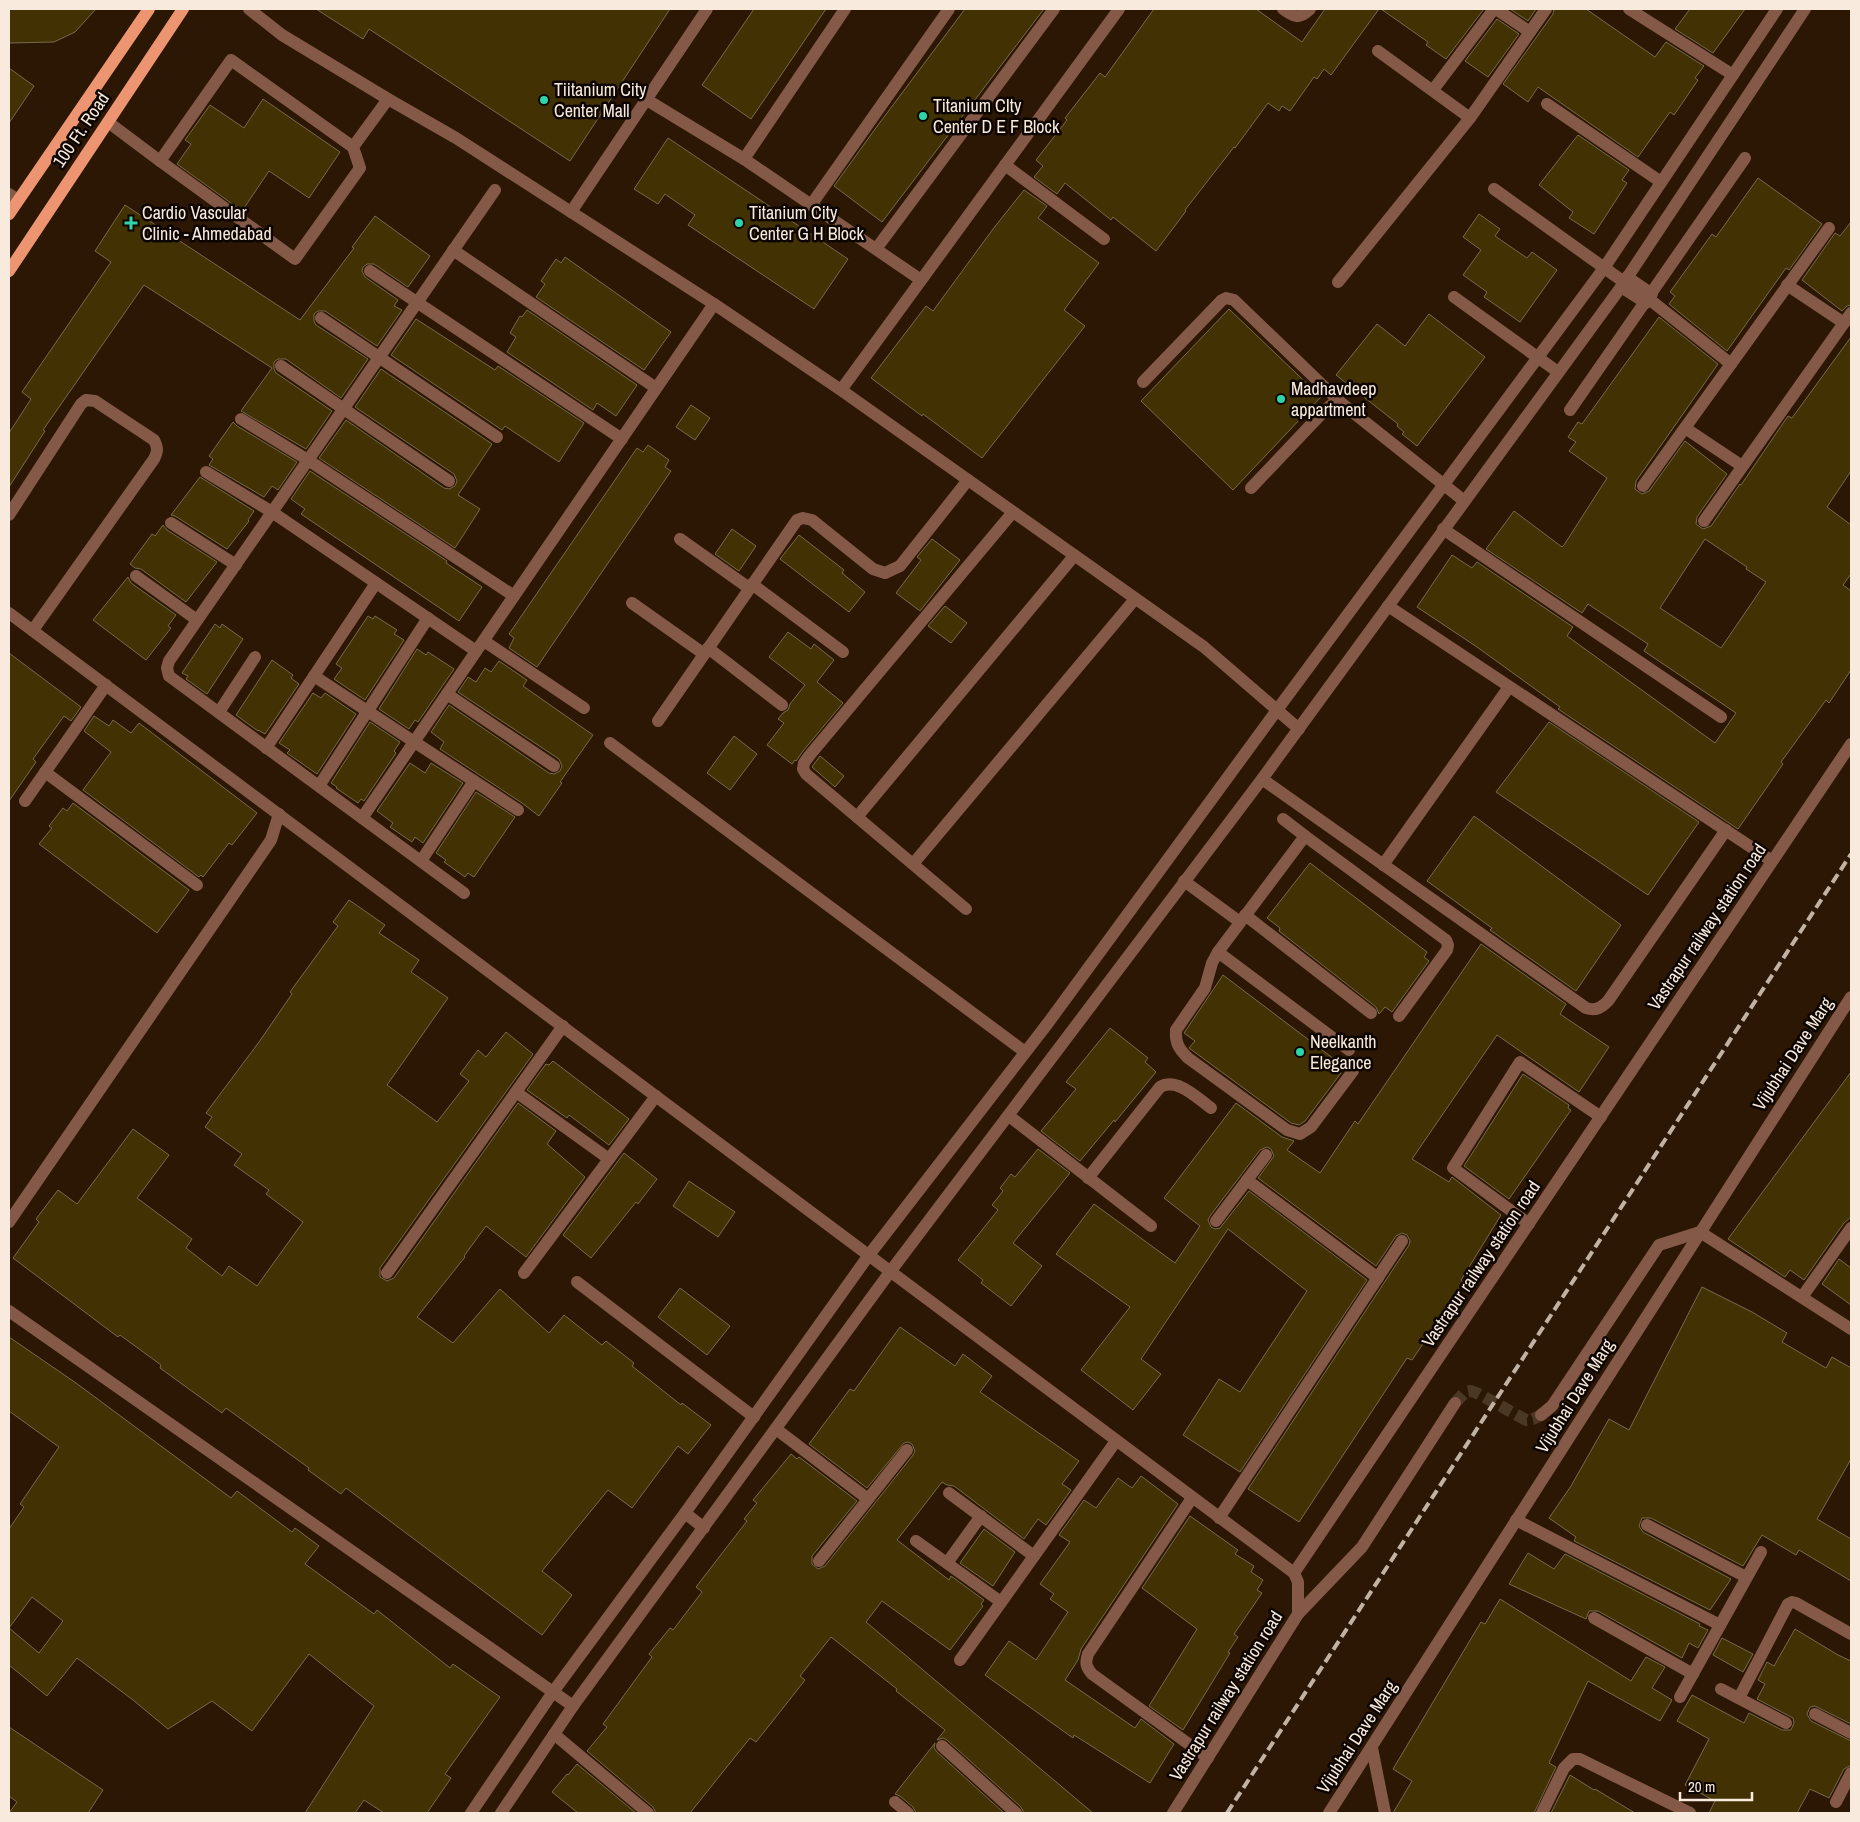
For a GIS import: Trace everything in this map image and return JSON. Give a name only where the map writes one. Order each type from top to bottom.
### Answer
[{"type":"main road","points":[[9,214],[13,197],[149,9]]},
{"type":"main road","name":"100 Ft. Road","points":[[9,272],[183,9]]},
{"type":"street","points":[[249,9],[282,35],[388,100],[456,138],[714,304],[841,390],[1204,647],[1298,728]]},
{"type":"street","points":[[571,212],[708,9]]},
{"type":"street","points":[[744,159],[846,9]]},
{"type":"street","points":[[811,205],[948,9]]},
{"type":"street","points":[[876,249],[1054,9]]},
{"type":"street","points":[[841,390],[1119,9]]},
{"type":"street","points":[[1283,9],[1298,17],[1304,15],[1310,9]]},
{"type":"street","points":[[1433,90],[1495,9],[1530,32]]},
{"type":"street","points":[[1338,282],[1470,118],[1546,9]]},
{"type":"street","points":[[1628,9],[1733,75]]},
{"type":"street","points":[[471,1813],[553,1692],[685,1513],[870,1255],[1025,1052],[1604,268],[1777,9]]},
{"type":"street","points":[[501,1813],[572,1706],[890,1272],[1262,779],[1624,282],[1805,9]]},
{"type":"street","points":[[1378,51],[1470,118]]},
{"type":"street","points":[[108,122],[160,161],[295,259],[360,168],[353,147],[231,60],[160,161]]},
{"type":"street","points":[[353,147],[388,100]]},
{"type":"street","points":[[647,100],[744,159],[921,280]]},
{"type":"street","points":[[1547,104],[1661,182]]},
{"type":"street","points":[[1570,410],[1746,158]]},
{"type":"street","points":[[1004,165],[1104,239]]},
{"type":"street","points":[[1494,189],[1649,298],[1731,364]]},
{"type":"street","points":[[464,893],[169,676],[167,668],[169,661],[197,620],[494,190]]},
{"type":"street","points":[[1643,486],[1828,228]]},
{"type":"street","points":[[454,250],[656,388]]},
{"type":"street","points":[[370,271],[622,439]]},
{"type":"street","points":[[1704,521],[1848,318],[1787,285]]},
{"type":"street","points":[[1454,297],[1558,372]]},
{"type":"street","points":[[1143,382],[1222,300],[1226,298],[1234,300],[1340,402],[1464,500]]},
{"type":"street","points":[[362,818],[714,304]]},
{"type":"street","points":[[321,318],[380,356],[497,438]]},
{"type":"street","points":[[281,366],[449,481]]},
{"type":"street","points":[[9,515],[81,404],[86,400],[95,401],[154,440],[157,446],[158,452],[154,459],[33,630]]},
{"type":"street","points":[[1251,488],[1325,410],[1331,405],[1340,402]]},
{"type":"street","points":[[241,419],[308,460],[514,596]]},
{"type":"street","points":[[1685,428],[1742,466]]},
{"type":"street","points":[[206,472],[272,512],[428,618],[480,646],[584,708]]},
{"type":"street","points":[[658,721],[797,520],[803,518],[812,520],[873,569],[885,573],[900,566],[968,480]]},
{"type":"street","points":[[966,909],[806,774],[803,769],[804,763],[1012,512]]},
{"type":"street","points":[[171,523],[236,565]]},
{"type":"street","points":[[1443,529],[1721,717]]},
{"type":"street","points":[[680,539],[843,652]]},
{"type":"street","points":[[857,817],[1074,556]]},
{"type":"street","points":[[136,576],[197,620]]},
{"type":"street","points":[[266,748],[376,583]]},
{"type":"street","points":[[913,864],[1136,599]]},
{"type":"street","points":[[632,602],[782,705]]},
{"type":"street","points":[[1388,606],[1772,861]]},
{"type":"street","points":[[9,612],[1294,1573]]},
{"type":"street","points":[[319,786],[428,618]]},
{"type":"street","points":[[219,712],[255,657]]},
{"type":"street","points":[[314,676],[518,810]]},
{"type":"street","points":[[25,801],[106,685]]},
{"type":"street","points":[[1383,865],[1509,687]]},
{"type":"street","points":[[447,694],[554,766]]},
{"type":"street","points":[[610,743],[1025,1052]]},
{"type":"street","name":"Vastrapur railway station road","points":[[1173,1813],[1298,1614],[1298,1582],[1294,1573],[1851,744]]},
{"type":"street","points":[[45,772],[197,885]]},
{"type":"street","points":[[1262,779],[1586,1008],[1598,1009],[1608,1001],[1726,830]]},
{"type":"street","points":[[421,861],[474,781]]},
{"type":"street","points":[[9,1222],[271,840],[279,814]]},
{"type":"street","points":[[1283,819],[1446,940],[1447,950],[1399,1016]]},
{"type":"street","points":[[1305,836],[1218,952],[1212,964],[1205,988],[1176,1030],[1175,1036],[1179,1049],[1188,1058],[1287,1130],[1300,1134],[1311,1127],[1353,1071]]},
{"type":"street","points":[[1184,882],[1243,919],[1371,1013]]},
{"type":"street","points":[[1218,952],[1349,1050]]},
{"type":"street","name":"Vijubhai Dave Marg","points":[[1329,1813],[1700,1232],[1850,1001]]},
{"type":"street","points":[[386,1273],[562,1026]]},
{"type":"street","points":[[1529,1224],[1453,1168],[1520,1062],[1601,1117]]},
{"type":"street","points":[[1088,1178],[1164,1084],[1171,1083],[1180,1086],[1211,1108]]},
{"type":"street","points":[[516,1092],[609,1159]]},
{"type":"street","points":[[524,1273],[656,1096]]},
{"type":"street","points":[[1009,1116],[1151,1226]]},
{"type":"street","points":[[1216,1220],[1266,1155]]},
{"type":"street","points":[[1246,1180],[1378,1278]]},
{"type":"street","points":[[1802,1297],[1851,1228]]},
{"type":"street","points":[[1541,1415],[1552,1406],[1659,1245],[1700,1232],[1851,1328]]},
{"type":"street","points":[[1219,1518],[1402,1241]]},
{"type":"street","points":[[577,1282],[754,1417]]},
{"type":"street","points":[[9,1311],[572,1706]]},
{"type":"street","points":[[1298,1614],[1362,1547],[1456,1403]]},
{"type":"street","points":[[776,1428],[868,1499]]},
{"type":"street","points":[[960,1660],[1116,1441]]},
{"type":"street","points":[[819,1561],[907,1450]]},
{"type":"street","points":[[949,1493],[1034,1556]]},
{"type":"street","points":[[1192,1498],[1088,1654],[1086,1662],[1087,1668],[1092,1674],[1208,1758]]},
{"type":"street","points":[[685,1513],[704,1528]]},
{"type":"street","points":[[947,1563],[981,1516]]},
{"type":"street","points":[[1516,1520],[1720,1626]]},
{"type":"street","points":[[1647,1525],[1746,1577]]},
{"type":"street","points":[[916,1541],[1000,1602]]},
{"type":"street","points":[[1680,1697],[1761,1552]]},
{"type":"street","points":[[1739,1698],[1788,1604],[1796,1603],[1851,1634]]},
{"type":"street","points":[[1594,1618],[1693,1674]]},
{"type":"street","points":[[1721,1689],[1786,1723]]},
{"type":"street","points":[[1815,1714],[1851,1733]]},
{"type":"street","points":[[554,1734],[648,1813]]},
{"type":"street","points":[[942,1746],[1016,1813]]},
{"type":"street","points":[[1372,1748],[1385,1813]]},
{"type":"street","points":[[1542,1813],[1564,1768],[1574,1759],[1580,1759],[1684,1812]]},
{"type":"street","points":[[1836,1802],[1851,1773]]},
{"type":"street","points":[[895,1802],[908,1813]]},
{"type":"building","points":[[9,9],[96,9],[75,32],[54,42],[9,43]]},
{"type":"building","name":"Tiitanium City Center Mall","points":[[316,9],[670,9],[570,161],[369,29],[363,39]]},
{"type":"building","points":[[754,9],[826,9],[751,119],[702,85]]},
{"type":"building","name":"Titanium CIty Center D E F Block","points":[[965,9],[1044,9],[882,222],[834,186]]},
{"type":"building","points":[[1154,9],[1256,9],[1302,42],[1325,9],[1379,9],[1331,75],[1324,69],[1317,79],[1314,77],[1290,111],[1282,106],[1279,111],[1268,103],[1235,148],[1185,210],[1156,251],[1113,217],[1111,220],[1065,183],[1057,194],[1034,177],[1043,166],[1036,160],[1067,120],[1065,118],[1100,73],[1105,77]]},
{"type":"building","points":[[1381,9],[1484,9],[1446,59],[1426,45],[1428,42]]},
{"type":"building","points":[[1510,9],[1536,9],[1528,21]]},
{"type":"building","points":[[1554,9],[1586,9],[1655,57],[1666,42],[1704,66],[1695,78],[1698,80],[1674,115],[1670,112],[1638,157],[1538,87],[1528,102],[1503,84],[1553,14]]},
{"type":"building","points":[[1690,9],[1745,9],[1713,53],[1675,29]]},
{"type":"building","points":[[1497,19],[1519,34],[1488,77],[1465,61]]},
{"type":"building","points":[[9,68],[34,86],[9,123]]},
{"type":"building","points":[[263,99],[340,152],[309,198],[269,171],[242,211],[177,164],[191,144],[185,140],[210,105],[244,128]]},
{"type":"building","points":[[1578,135],[1629,170],[1622,180],[1627,183],[1594,234],[1569,218],[1573,212],[1539,185]]},
{"type":"building","name":"Titanium City Center G H Block","points":[[668,138],[848,259],[814,309],[688,225],[695,215],[665,194],[658,204],[634,189]]},
{"type":"building","points":[[1758,178],[1822,224],[1789,270],[1786,268],[1727,351],[1669,304],[1675,296],[1670,292],[1712,234],[1716,237]]},
{"type":"building","points":[[1024,190],[1047,206],[1038,218],[1099,263],[1064,310],[1085,326],[982,458],[871,378],[926,306],[933,311]]},
{"type":"building","points":[[125,205],[300,320],[354,248],[352,247],[375,216],[430,256],[408,287],[374,264],[367,264],[363,267],[362,271],[365,277],[398,300],[394,306],[402,310],[377,346],[325,311],[318,311],[314,314],[316,325],[368,359],[341,398],[286,359],[278,359],[274,362],[276,373],[332,411],[306,449],[241,411],[272,368],[144,285],[43,430],[45,431],[9,487],[9,433],[31,399],[22,392],[111,262],[95,251]]},
{"type":"building","points":[[1479,214],[1500,229],[1495,236],[1527,258],[1532,252],[1557,270],[1520,322],[1484,297],[1487,292],[1463,275],[1481,250],[1463,237]]},
{"type":"building","points":[[1851,222],[1851,305],[1842,311],[1802,280],[1835,233],[1840,236]]},
{"type":"building","points":[[565,257],[671,332],[644,370],[536,297],[545,284],[541,281],[556,259],[561,263]]},
{"type":"building","name":"Madhavdeep appartment","points":[[1229,309],[1321,397],[1233,490],[1141,401]]},
{"type":"building","points":[[527,310],[637,385],[616,416],[597,403],[593,410],[507,352],[516,337],[510,333],[520,316],[522,317]]},
{"type":"building","points":[[1429,314],[1485,357],[1417,446],[1402,434],[1404,432],[1397,426],[1398,424],[1336,375],[1377,324],[1405,346]]},
{"type":"building","points":[[1659,317],[1718,364],[1636,481],[1635,489],[1642,494],[1649,491],[1685,441],[1727,474],[1697,517],[1696,524],[1703,529],[1711,526],[1788,416],[1792,418],[1851,337],[1851,471],[1827,507],[1851,525],[1851,574],[1843,585],[1851,591],[1851,670],[1829,703],[1826,700],[1781,762],[1783,764],[1738,829],[1558,709],[1560,707],[1477,647],[1417,607],[1452,555],[1472,568],[1477,562],[1573,627],[1567,636],[1715,743],[1736,713],[1644,651],[1648,644],[1588,604],[1582,613],[1486,549],[1514,511],[1562,547],[1564,545],[1607,478],[1569,451],[1576,442],[1568,437],[1578,422],[1582,424]],"holes":[[[1705,539],[1747,567],[1746,569],[1766,582],[1721,648],[1660,608]]]},
{"type":"building","points":[[416,319],[495,370],[498,366],[584,423],[559,462],[505,426],[502,430],[391,355]]},
{"type":"building","points":[[381,369],[492,444],[458,495],[480,509],[455,548],[319,458],[346,420],[444,488],[449,489],[455,486],[457,481],[454,474],[355,407]]},
{"type":"building","points":[[691,405],[710,418],[695,440],[676,427]]},
{"type":"building","points":[[233,422],[297,462],[278,490],[272,486],[264,497],[209,465],[213,459],[209,456]]},
{"type":"building","points":[[648,445],[669,460],[665,467],[671,471],[537,667],[509,648],[514,638],[509,634],[637,448],[643,452]]},
{"type":"building","points":[[310,471],[447,561],[446,563],[482,587],[459,621],[301,514],[305,509],[291,499]]},
{"type":"building","points":[[200,477],[254,511],[249,521],[227,549],[171,515]]},
{"type":"building","points":[[163,525],[167,530],[217,562],[186,602],[141,569],[135,568],[130,564],[152,534],[155,536]]},
{"type":"building","points":[[732,529],[756,546],[739,571],[715,554]]},
{"type":"building","points":[[799,535],[844,570],[842,573],[865,592],[849,612],[780,559]]},
{"type":"building","points":[[932,539],[960,560],[920,611],[896,593],[921,560],[917,557]]},
{"type":"building","points":[[128,577],[131,583],[176,615],[168,626],[171,628],[146,660],[93,620]]},
{"type":"building","points":[[945,606],[967,623],[951,643],[928,626]]},
{"type":"building","points":[[368,616],[373,619],[375,616],[397,630],[394,634],[404,640],[365,700],[334,679],[342,668],[336,664]]},
{"type":"building","points":[[215,624],[220,628],[222,624],[243,639],[207,694],[186,679],[188,676],[182,673]]},
{"type":"building","points":[[788,632],[811,649],[814,644],[834,660],[817,682],[843,703],[792,764],[767,745],[784,723],[778,719],[788,710],[790,704],[805,685],[769,657]]},
{"type":"building","points":[[417,649],[426,655],[428,652],[454,669],[418,722],[415,720],[409,729],[379,709]]},
{"type":"building","points":[[9,653],[81,707],[71,721],[64,716],[33,759],[36,762],[9,801]]},
{"type":"building","points":[[272,660],[293,675],[291,678],[299,684],[265,734],[236,715]]},
{"type":"building","points":[[499,661],[527,680],[523,686],[593,735],[539,816],[440,749],[444,742],[431,732],[449,705],[549,773],[554,774],[560,771],[562,766],[559,759],[458,692],[468,677],[476,682],[485,668],[491,672]]},
{"type":"building","points":[[313,693],[321,698],[325,693],[356,714],[317,774],[287,753],[290,750],[279,743]]},
{"type":"building","points":[[94,716],[109,726],[113,720],[131,733],[139,723],[257,813],[232,845],[229,843],[203,877],[201,875],[199,877],[83,790],[111,752],[84,731]]},
{"type":"building","points":[[370,722],[400,742],[394,751],[396,753],[364,801],[361,799],[358,803],[331,783]]},
{"type":"building","points":[[1549,722],[1699,822],[1648,895],[1496,792]]},
{"type":"building","points":[[734,736],[757,754],[730,790],[707,773]]},
{"type":"building","points":[[820,756],[844,776],[835,787],[812,767]]},
{"type":"building","points":[[410,763],[425,773],[431,763],[463,783],[423,843],[415,837],[412,842],[390,827],[393,823],[377,811]]},
{"type":"building","points":[[476,792],[515,817],[474,877],[468,873],[465,877],[444,862],[446,860],[436,853]]},
{"type":"building","points":[[73,803],[189,890],[157,933],[39,844],[52,828],[49,826],[63,808],[67,811]]},
{"type":"building","points":[[1474,816],[1621,925],[1576,991],[1490,930],[1492,928],[1427,881]]},
{"type":"building","name":"Neelkanth Elegance","points":[[1310,863],[1427,952],[1424,957],[1429,961],[1392,1012],[1385,1007],[1379,1014],[1376,1007],[1279,931],[1280,928],[1267,918]]},
{"type":"building","points":[[349,900],[385,925],[379,933],[419,960],[411,972],[448,998],[387,1085],[437,1122],[469,1081],[460,1074],[478,1050],[486,1057],[506,1032],[533,1054],[380,1268],[380,1277],[387,1281],[394,1278],[518,1103],[556,1131],[547,1144],[585,1177],[526,1257],[486,1226],[465,1257],[417,1317],[453,1343],[500,1289],[549,1333],[564,1315],[602,1345],[606,1341],[634,1363],[632,1366],[681,1405],[682,1403],[711,1425],[688,1454],[678,1446],[632,1508],[608,1490],[542,1571],[572,1595],[542,1635],[346,1488],[341,1494],[308,1470],[309,1468],[226,1408],[222,1413],[160,1368],[161,1365],[120,1335],[118,1337],[13,1258],[39,1222],[36,1219],[58,1190],[77,1204],[133,1129],[169,1155],[137,1198],[192,1239],[186,1248],[222,1276],[229,1266],[257,1286],[303,1222],[266,1194],[269,1190],[234,1165],[242,1154],[205,1127],[212,1117],[206,1113],[259,1042],[292,994],[290,992],[338,926],[333,922]]},
{"type":"building","points":[[1481,944],[1566,1004],[1560,1014],[1609,1047],[1579,1092],[1497,1035],[1412,1159],[1449,1182],[1452,1177],[1501,1215],[1461,1280],[1463,1282],[1431,1332],[1412,1360],[1407,1358],[1299,1522],[1248,1489],[1409,1245],[1410,1241],[1407,1235],[1402,1233],[1396,1236],[1376,1266],[1258,1178],[1274,1156],[1271,1149],[1267,1147],[1260,1150],[1210,1216],[1208,1220],[1211,1227],[1215,1229],[1220,1228],[1249,1191],[1367,1280],[1240,1472],[1183,1435],[1219,1379],[1240,1392],[1307,1291],[1228,1229],[1141,1359],[1161,1374],[1133,1410],[1081,1370],[1130,1307],[1056,1254],[1094,1204],[1175,1263],[1200,1226],[1164,1198],[1236,1103],[1282,1137],[1294,1141],[1287,1150],[1320,1173],[1355,1121],[1358,1124]]},
{"type":"building","name":"Neelkanth Elegance","points":[[1223,975],[1342,1065],[1338,1070],[1341,1073],[1305,1121],[1299,1125],[1291,1123],[1189,1048],[1195,1041],[1184,1033]]},
{"type":"building","points":[[1110,1028],[1148,1058],[1145,1062],[1156,1072],[1080,1161],[1041,1131],[1076,1089],[1066,1082]]},
{"type":"building","points":[[553,1061],[629,1119],[609,1145],[569,1115],[567,1118],[527,1090],[546,1064],[549,1065]]},
{"type":"building","points":[[1851,1072],[1851,1217],[1844,1223],[1804,1280],[1790,1270],[1785,1277],[1728,1239]]},
{"type":"building","points":[[1523,1074],[1569,1105],[1568,1108],[1571,1110],[1509,1199],[1464,1166]]},
{"type":"building","points":[[1038,1149],[1070,1173],[1013,1243],[1042,1266],[1011,1306],[981,1283],[983,1280],[958,1260],[998,1210],[992,1205],[1003,1191],[1000,1188],[1011,1174],[1015,1177]]},
{"type":"building","points":[[624,1153],[657,1179],[591,1258],[563,1235]]},
{"type":"building","points":[[689,1181],[735,1212],[718,1237],[673,1206]]},
{"type":"building","points":[[1839,1259],[1851,1268],[1851,1305],[1822,1284]]},
{"type":"building","points":[[1702,1287],[1752,1312],[1787,1333],[1782,1342],[1826,1368],[1832,1357],[1851,1368],[1851,1459],[1817,1519],[1851,1539],[1851,1581],[1799,1550],[1796,1555],[1762,1535],[1743,1566],[1651,1518],[1642,1518],[1639,1526],[1643,1532],[1731,1579],[1710,1610],[1574,1541],[1576,1537],[1549,1518],[1571,1486],[1609,1419],[1629,1430]]},
{"type":"building","points":[[680,1288],[730,1326],[707,1355],[658,1317]]},
{"type":"building","points":[[900,1327],[955,1366],[963,1354],[992,1376],[980,1392],[1079,1461],[1062,1484],[1071,1490],[1046,1525],[1038,1519],[1024,1539],[954,1486],[942,1482],[897,1540],[949,1580],[951,1576],[984,1600],[981,1604],[983,1606],[950,1650],[882,1601],[866,1622],[1093,1813],[1024,1813],[1021,1807],[947,1740],[943,1738],[937,1740],[945,1730],[831,1637],[800,1676],[805,1680],[756,1742],[750,1738],[690,1813],[656,1813],[653,1807],[587,1751],[607,1727],[603,1724],[652,1657],[649,1654],[670,1628],[673,1630],[702,1592],[696,1587],[747,1521],[744,1519],[757,1503],[753,1500],[791,1454],[797,1459],[799,1457],[857,1501],[812,1556],[812,1564],[818,1569],[825,1566],[913,1455],[915,1451],[912,1444],[904,1443],[867,1488],[809,1444],[850,1389],[854,1391]]},
{"type":"building","points":[[9,1337],[76,1383],[231,1498],[237,1491],[292,1532],[295,1528],[319,1546],[305,1564],[374,1614],[377,1610],[450,1668],[453,1664],[500,1697],[445,1774],[451,1778],[427,1813],[384,1813],[364,1800],[355,1813],[305,1813],[374,1706],[309,1654],[252,1731],[212,1701],[168,1729],[77,1658],[47,1696],[9,1665],[9,1628],[9,1529],[24,1507],[20,1504],[59,1447],[9,1411]],"holes":[[[32,1597],[63,1621],[39,1653],[9,1628]]]},
{"type":"building","points":[[1141,1476],[1178,1504],[1081,1649],[1078,1660],[1065,1680],[1135,1728],[1141,1719],[1174,1744],[1150,1783],[1074,1735],[1073,1738],[985,1675],[1009,1641],[1036,1660],[1068,1612],[1050,1599],[1054,1594],[1040,1584],[1070,1542],[1059,1535],[1084,1500],[1096,1508],[1118,1478],[1132,1488]]},
{"type":"building","points":[[1190,1516],[1238,1550],[1235,1554],[1254,1566],[1251,1572],[1263,1580],[1257,1590],[1262,1593],[1234,1634],[1238,1637],[1228,1652],[1230,1653],[1183,1730],[1149,1706],[1197,1629],[1142,1588]]},
{"type":"building","points":[[984,1529],[1015,1552],[993,1586],[960,1563]]},
{"type":"building","points":[[1528,1553],[1554,1569],[1565,1554],[1700,1624],[1699,1626],[1708,1630],[1698,1648],[1689,1643],[1682,1658],[1598,1611],[1589,1611],[1586,1619],[1509,1584]]},
{"type":"building","points":[[1500,1599],[1631,1681],[1646,1657],[1665,1667],[1652,1688],[1672,1700],[1660,1721],[1588,1681],[1549,1763],[1556,1767],[1534,1813],[1393,1813],[1412,1781],[1393,1769],[1481,1622],[1485,1624]]},
{"type":"building","points":[[1795,1629],[1851,1661],[1851,1724],[1815,1706],[1810,1707],[1807,1714],[1811,1721],[1851,1741],[1851,1765],[1844,1769],[1829,1798],[1810,1789],[1797,1813],[1709,1813],[1715,1801],[1685,1785],[1709,1739],[1677,1721],[1692,1695],[1744,1723],[1749,1713],[1782,1730],[1791,1730],[1794,1723],[1793,1718],[1757,1699],[1765,1684],[1758,1680],[1767,1662],[1774,1666]]},
{"type":"building","points":[[1722,1638],[1753,1654],[1743,1672],[1713,1655]]},
{"type":"building","points":[[9,1727],[103,1790],[88,1813],[9,1813],[17,1802],[9,1796]]},
{"type":"building","points":[[935,1743],[934,1748],[937,1752],[1004,1813],[916,1813],[913,1807],[895,1794]]},
{"type":"building","points":[[577,1764],[636,1813],[578,1813],[552,1792]]},
{"type":"building","points":[[1570,1775],[1594,1790],[1635,1813],[1551,1813]]},
{"type":"tunnel","points":[[1455,1403],[1465,1392],[1471,1391],[1526,1420],[1541,1415]]},
{"type":"railway","points":[[1227,1813],[1851,854]]},
{"type":"place","name":"Tiitanium City Center Mall","points":[[544,100]]},
{"type":"place","name":"Titanium CIty Center D E F Block","points":[[923,116]]},
{"type":"place","name":"Cardio Vascular Clinic - Ahmedabad","points":[[131,223]]},
{"type":"place","name":"Titanium City Center G H Block","points":[[739,223]]},
{"type":"place","name":"Madhavdeep appartment","points":[[1281,399]]},
{"type":"place","name":"Neelkanth Elegance","points":[[1300,1052]]}]
